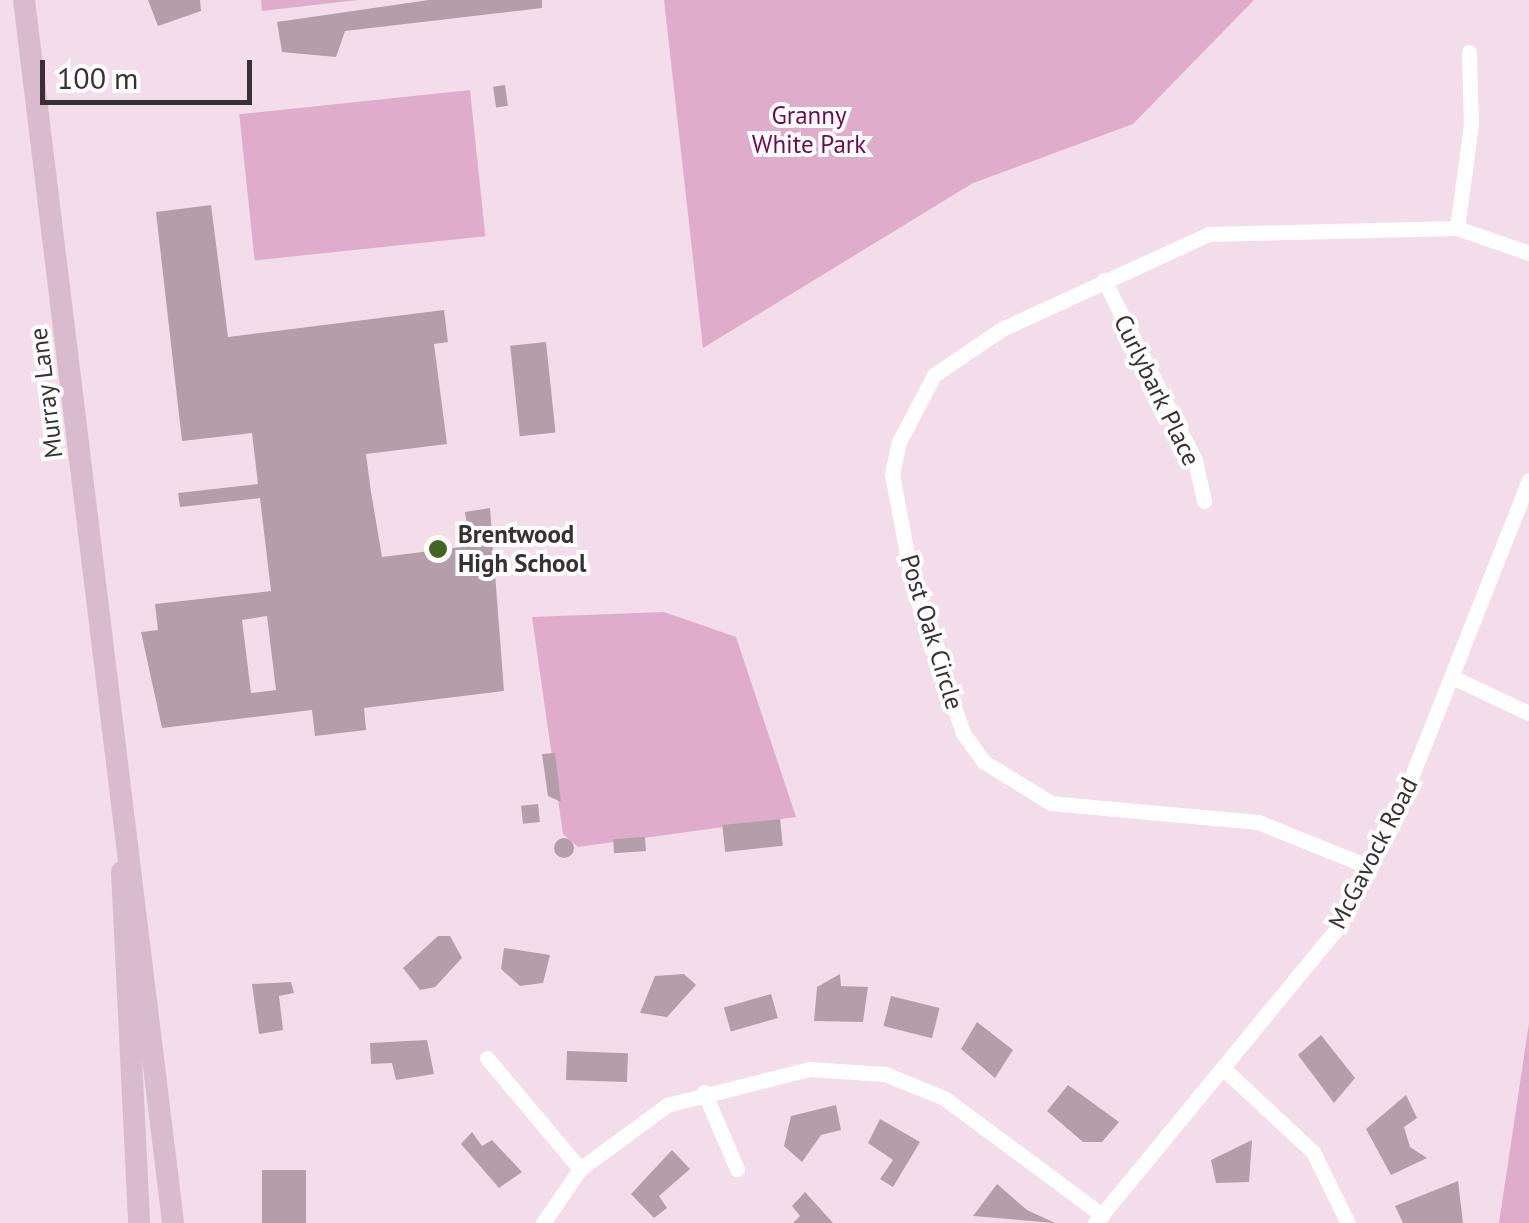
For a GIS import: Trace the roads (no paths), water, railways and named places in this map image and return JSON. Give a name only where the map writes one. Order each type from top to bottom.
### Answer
[{"type":"main road","name":"Murray Lane","points":[[24,0],[173,1223]]},
{"type":"main road","name":"Murray Lane","points":[[120,780],[139,1223]]},
{"type":"street","points":[[1456,228],[1471,124],[1469,52]]},
{"type":"street","name":"Post Oak Circle","points":[[1367,866],[1258,822],[1051,803],[999,774],[963,733],[913,587],[892,474],[899,442],[934,375],[1104,280],[1209,234],[1456,228],[1529,252]]},
{"type":"street","name":"Curlybark Place","points":[[1104,280],[1195,460],[1204,502]]},
{"type":"street","name":"McGavock Road","points":[[1098,1219],[1228,1072],[1338,927],[1452,677],[1529,480]]},
{"type":"street","points":[[1452,677],[1529,713]]},
{"type":"street","points":[[487,1058],[580,1169]]},
{"type":"street","points":[[543,1223],[580,1169],[667,1105],[773,1072],[885,1074],[970,1112],[1098,1219]]},
{"type":"street","points":[[1228,1072],[1313,1152],[1348,1223]]},
{"type":"street","points":[[704,1092],[737,1169]]},
{"type":"place","name":"Brentwood High School","points":[[438,549]]},
{"type":"park label","name":"Granny White Park","points":[[809,130]]}]
